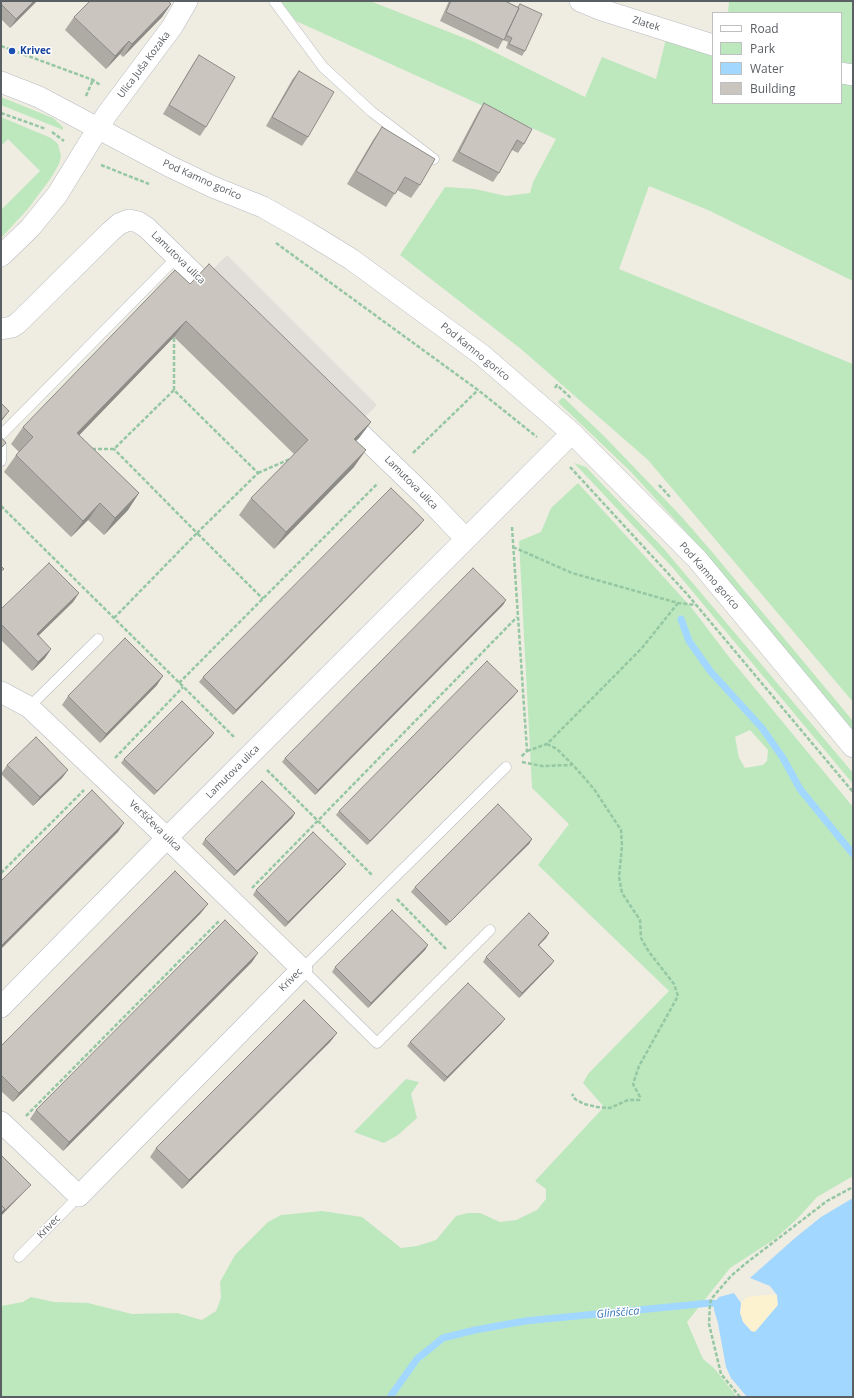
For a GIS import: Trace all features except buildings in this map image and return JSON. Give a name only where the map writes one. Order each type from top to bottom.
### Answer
[{"type":"street","name":"Ulica Juša Kozaka","points":[[100,128],[114,105],[172,28],[187,1]]},
{"type":"street","name":"Zlatek","points":[[580,1],[602,10],[712,44]]},
{"type":"street","points":[[842,73],[853,75]]},
{"type":"street","name":"Pod Kamno gorico","points":[[1,82],[39,97],[100,128],[169,166],[213,187],[264,207],[352,259],[482,355],[572,433],[697,559],[853,747]]},
{"type":"street","points":[[1,256],[30,228],[57,195],[100,128]]},
{"type":"street","name":"Lamutova ulica","points":[[1,329],[12,327],[18,323],[110,232],[119,224],[129,220],[138,222],[147,228],[234,312]]},
{"type":"street","name":"Lamutova ulica","points":[[326,400],[466,539]]},
{"type":"street","name":"Lamutova ulica","points":[[1,1007],[167,838],[572,433]]},
{"type":"street","name":"Veršičeva ulica","points":[[1,692],[29,707],[302,969]]},
{"type":"street","name":"Krivec","points":[[79,1196],[302,969]]},
{"type":"street","points":[[6,1126],[79,1196]]},
{"type":"lane","points":[[274,1],[323,67],[372,112],[434,158]]},
{"type":"lane","points":[[1,435],[177,257]]},
{"type":"lane","points":[[1,445],[1,461]]},
{"type":"lane","points":[[29,707],[98,639]]},
{"type":"lane","name":"Krivec","points":[[302,969],[506,767]]},
{"type":"lane","points":[[302,969],[376,1043],[490,930]]},
{"type":"lane","name":"Krivec","points":[[19,1257],[79,1196]]},
{"type":"path","points":[[1,46],[93,80],[106,89]]},
{"type":"path","points":[[1,113],[49,130],[65,141]]},
{"type":"path","points":[[109,167],[152,185]]},
{"type":"path","points":[[270,239],[478,390],[554,451],[600,498],[696,605],[853,792]]},
{"type":"path","points":[[174,337],[174,390],[258,473]]},
{"type":"path","points":[[86,449],[114,449],[174,390]]},
{"type":"path","points":[[179,683],[394,467],[408,459],[478,390]]},
{"type":"path","points":[[114,449],[263,599]]},
{"type":"path","points":[[114,618],[258,473],[297,456]]},
{"type":"path","points":[[510,495],[527,750]]},
{"type":"path","points":[[1,506],[459,962]]},
{"type":"path","points":[[513,547],[572,573],[678,603],[696,605]]},
{"type":"path","points":[[573,765],[528,765],[518,761],[527,750],[547,744],[642,648],[678,603]]},
{"type":"path","points":[[6,1126],[236,904],[517,618]]},
{"type":"path","points":[[547,744],[557,749],[573,765],[598,795],[621,830],[622,846],[620,877],[622,893],[640,920],[641,938],[649,952],[674,984],[678,996],[639,1066],[633,1084],[640,1097],[639,1100],[628,1100],[610,1108],[597,1107],[584,1104],[575,1099],[572,1094]]},
{"type":"path","points":[[740,1397],[721,1374],[709,1324],[710,1303],[731,1276],[745,1264],[827,1201],[853,1187]]},
{"type":"shaded area","points":[[227,255],[377,405],[361,421],[211,271]]},
{"type":"green space","points":[[281,1],[370,1],[472,41],[585,97],[602,57],[656,79],[666,39],[712,52],[712,104],[842,104],[842,79],[853,82],[853,281],[708,210],[649,186],[619,269],[853,364],[853,702],[648,460],[521,349],[400,255],[445,187],[475,189],[506,196],[530,193],[533,182],[556,139],[296,21]]},
{"type":"green space","points":[[729,1],[853,1],[853,69],[842,67],[842,12],[728,12]]},
{"type":"green space","points":[[1,97],[53,118],[63,127],[63,130],[1,105]]},
{"type":"green space","points":[[1,117],[51,138],[58,144],[61,156],[59,164],[51,178],[27,210],[1,238],[1,210],[40,171],[8,139],[1,146]]},
{"type":"green space","points":[[564,398],[603,435],[680,515],[853,721],[853,731],[686,532],[630,471],[558,402]]},
{"type":"green space","points":[[574,463],[586,467],[664,549],[853,773],[853,784],[673,568]]},
{"type":"green space","points":[[578,483],[691,607],[729,657],[853,807],[853,1176],[817,1197],[797,1219],[775,1239],[730,1268],[687,1322],[703,1359],[714,1368],[737,1397],[1,1397],[1,1306],[23,1302],[31,1297],[54,1302],[88,1303],[132,1314],[177,1313],[202,1320],[216,1311],[221,1298],[220,1282],[235,1255],[268,1222],[281,1215],[322,1211],[362,1217],[401,1248],[417,1246],[436,1240],[456,1216],[468,1213],[480,1213],[500,1222],[516,1220],[537,1210],[546,1199],[546,1189],[535,1181],[604,1107],[583,1083],[588,1074],[669,991],[538,865],[569,824],[532,788],[519,541],[541,532],[551,508]],"holes":[[[750,730],[768,750],[767,761],[763,765],[745,768],[739,758],[735,737]]]},
{"type":"green space","points":[[406,1079],[419,1082],[411,1094],[417,1118],[398,1135],[384,1143],[354,1132]]},
{"type":"sand","points":[[777,1295],[778,1305],[755,1332],[743,1322],[740,1313],[741,1303],[747,1297]]},
{"type":"water","points":[[853,1198],[853,1397],[747,1397],[731,1378],[726,1367],[718,1323],[714,1310],[714,1303],[719,1297],[734,1293],[741,1303],[740,1313],[743,1322],[751,1331],[755,1332],[778,1305],[777,1295],[770,1286],[750,1278],[821,1217]]},
{"type":"waterway","points":[[681,619],[689,641],[711,672],[762,728],[783,758],[800,789],[853,854]]},
{"type":"waterway","name":"Glinščica","points":[[390,1397],[417,1359],[443,1338],[475,1330],[525,1321],[710,1303],[721,1304],[723,1306]]},
{"type":"place","name":"Krivec","points":[[12,51]]}]
